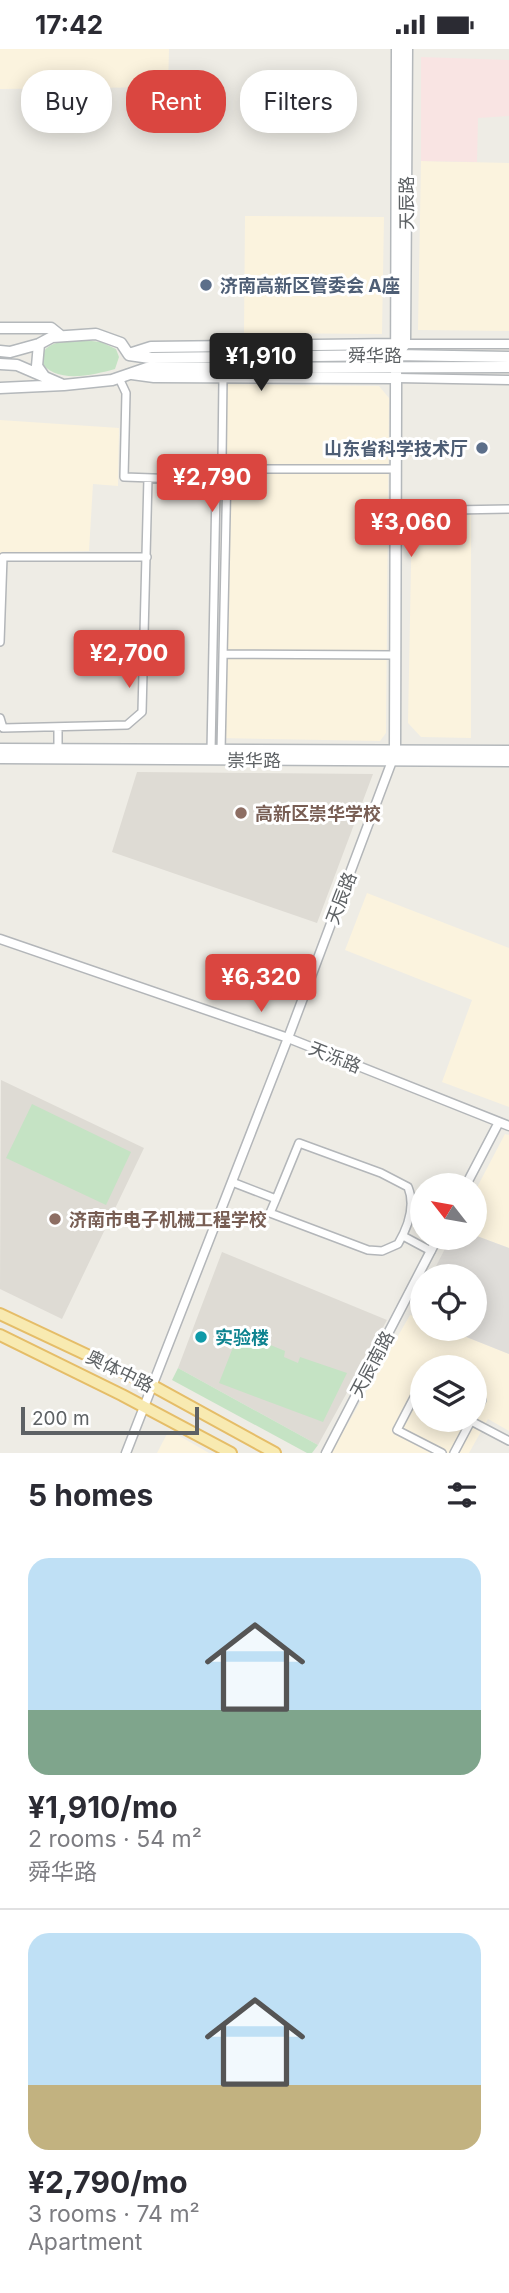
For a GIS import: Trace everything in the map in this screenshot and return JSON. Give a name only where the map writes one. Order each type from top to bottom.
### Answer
[{"type":"main road","name":"天辰路","points":[[397,49],[398,347]]},
{"type":"main road","name":"天辰路","points":[[394,757],[397,366],[407,49]]},
{"type":"main road","points":[[0,328],[51,328],[61,337]]},
{"type":"main road","points":[[0,351],[10,352],[39,344],[52,337],[96,334],[121,343],[129,355],[123,376],[397,378]]},
{"type":"main road","points":[[39,344],[37,366],[45,376]]},
{"type":"main road","name":"舜华路","points":[[129,355],[150,358],[398,347],[509,357]]},
{"type":"main road","points":[[0,364],[17,365],[64,385]]},
{"type":"main road","name":"舜华路","points":[[0,388],[64,385],[123,376],[146,368],[509,367]]},
{"type":"main road","name":"崇华路","points":[[0,749],[216,751],[509,761]]},
{"type":"main road","name":"崇华路","points":[[0,758],[394,757],[509,751]]},
{"type":"main road","name":"奥体中路","points":[[0,1314],[153,1386],[275,1453]]},
{"type":"main road","name":"奥体中路","points":[[0,1335],[231,1453]]},
{"type":"street","points":[[398,347],[509,344]]},
{"type":"street","points":[[123,376],[124,477],[210,480],[216,489],[216,751]]},
{"type":"street","points":[[216,751],[223,654],[227,468],[222,460],[223,377]]},
{"type":"street","points":[[397,378],[509,380]]},
{"type":"street","points":[[227,468],[396,469]]},
{"type":"street","points":[[0,718],[4,728],[58,728],[127,725],[142,712],[148,478]]},
{"type":"street","points":[[396,512],[509,509]]},
{"type":"street","points":[[0,642],[1,557],[148,557]]},
{"type":"street","points":[[223,654],[395,655]]},
{"type":"street","points":[[58,728],[58,750]]},
{"type":"street","name":"天辰路","points":[[127,1453],[394,757]]},
{"type":"street","name":"天泺路","points":[[0,939],[288,1038],[509,1126]]},
{"type":"street","points":[[472,1173],[499,1122]]},
{"type":"street","points":[[299,1143],[381,1173],[408,1188],[411,1195],[410,1220],[398,1244],[382,1251],[368,1249],[270,1213],[275,1199],[299,1143]]},
{"type":"street","points":[[232,1182],[275,1199]]},
{"type":"street","points":[[403,1237],[431,1251]]},
{"type":"street","name":"天辰南路","points":[[326,1453],[431,1251]]},
{"type":"street","points":[[410,1405],[397,1430],[440,1453]]},
{"type":"street","points":[[487,1427],[509,1441]]},
{"type":"street","points":[[454,1453],[465,1432]]},
{"type":"shaded area","points":[[0,49],[169,49],[168,70],[126,70],[126,88],[112,88],[112,70],[21,70],[21,89],[0,89]]},
{"type":"shaded area","points":[[421,57],[509,60],[509,116],[478,118],[477,162],[421,161]]},
{"type":"shaded area","points":[[421,161],[509,163],[509,331],[418,330]]},
{"type":"shaded area","points":[[245,216],[384,217],[382,334],[244,333]]},
{"type":"shaded area","points":[[223,384],[379,386],[389,398],[386,733],[380,741],[218,738]]},
{"type":"shaded area","points":[[0,420],[119,428],[118,486],[93,484],[89,551],[0,553]]},
{"type":"shaded area","points":[[412,514],[471,515],[471,738],[421,737],[408,723]]},
{"type":"shaded area","name":"高新区崇华学校","points":[[137,772],[373,774],[317,923],[112,852]]},
{"type":"shaded area","points":[[367,893],[509,948],[509,1107],[442,1082],[472,1000],[345,950]]},
{"type":"shaded area","name":"济南市电子机械工程学校","points":[[1,1080],[144,1148],[62,1319],[0,1289]]},
{"type":"shaded area","points":[[505,1134],[509,1135],[509,1248],[487,1240],[487,1173],[485,1173]]},
{"type":"shaded area","points":[[487,1240],[509,1248],[509,1354],[476,1341],[487,1341],[487,1264],[437,1264],[444,1250],[487,1250]]},
{"type":"shaded area","points":[[222,1252],[387,1320],[318,1445],[178,1368]]},
{"type":"shaded area","points":[[410,1315],[410,1341],[476,1341],[509,1354],[509,1431],[487,1421],[487,1355],[410,1355],[410,1432],[481,1432],[469,1453],[331,1453]]},
{"type":"shaded area","points":[[169,1430],[209,1453],[157,1453]]},
{"type":"green space","points":[[82,340],[101,342],[116,349],[119,357],[115,369],[96,374],[64,375],[46,368],[40,360],[51,345]]},
{"type":"green space","points":[[32,1104],[131,1152],[106,1205],[6,1158]]},
{"type":"green space","points":[[239,1332],[285,1351],[284,1357],[298,1363],[300,1357],[347,1373],[323,1422],[219,1383]]},
{"type":"green space","points":[[178,1368],[318,1445],[312,1453],[307,1453],[172,1380]]},
{"type":"place","name":"济南高新区管委会 A座","points":[[206,285]]},
{"type":"place","name":"山东省科学技术厅","points":[[482,448]]},
{"type":"place","name":"高新区崇华学校","points":[[241,813]]},
{"type":"place","name":"济南市电子机械工程学校","points":[[55,1219]]},
{"type":"place","name":"实验楼","points":[[201,1337]]}]
